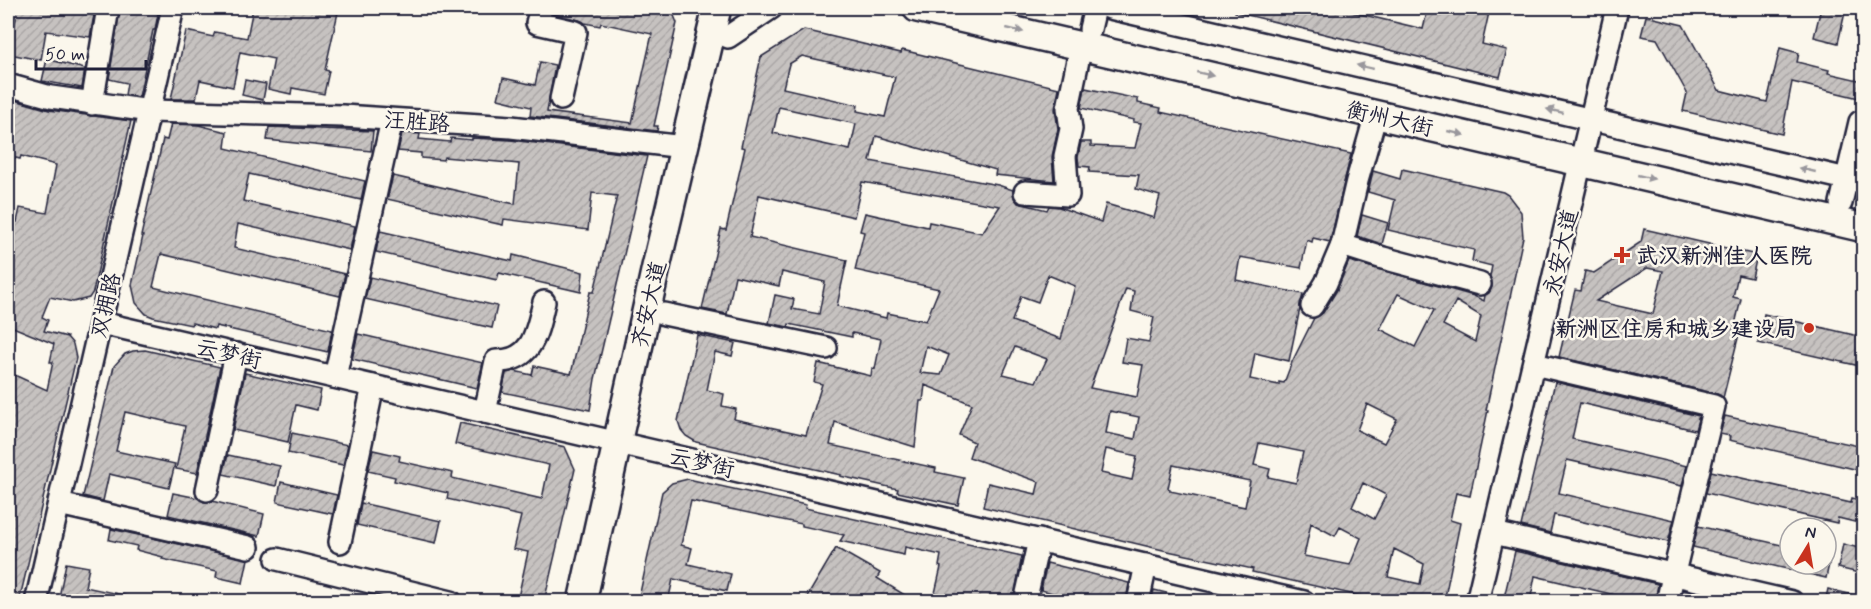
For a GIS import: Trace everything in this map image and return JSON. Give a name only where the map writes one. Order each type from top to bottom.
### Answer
[{"type":"main road","name":"齐安大道","points":[[600,602],[626,444],[684,147],[716,20],[735,8]]},
{"type":"main road","name":"衡州大街","points":[[917,8],[1089,27],[1376,114],[1585,142],[1863,228]]},
{"type":"main road","name":"衡州大街","points":[[999,8],[1585,142],[1853,194]]},
{"type":"main road","name":"齐安大道","points":[[582,602],[664,314],[716,20]]},
{"type":"street","points":[[92,104],[108,8]]},
{"type":"street","name":"双拥路","points":[[36,602],[174,8]]},
{"type":"street","points":[[541,8],[537,23],[576,32],[561,99]]},
{"type":"street","points":[[716,20],[771,8]]},
{"type":"street","points":[[1110,8],[1585,142]]},
{"type":"street","name":"永安大道","points":[[1477,602],[1617,8]]},
{"type":"street","points":[[1025,192],[1068,195],[1065,156],[1071,129],[1068,108],[1089,27]]},
{"type":"street","name":"汪胜路","points":[[8,85],[51,97],[150,111],[343,116],[511,128],[684,147]]},
{"type":"street","points":[[1312,306],[1326,283],[1342,244],[1376,114]]},
{"type":"street","points":[[334,377],[392,120]]},
{"type":"street","points":[[1853,194],[1860,122]]},
{"type":"street","points":[[1342,244],[1383,258],[1480,284]]},
{"type":"street","points":[[485,412],[496,361],[510,360],[526,350],[537,334],[544,302]]},
{"type":"street","points":[[664,314],[826,348]]},
{"type":"street","name":"云梦街","points":[[101,323],[1146,565],[1239,594],[1304,602]]},
{"type":"street","points":[[207,490],[236,354]]},
{"type":"street","points":[[1534,364],[1714,406],[1667,602]]},
{"type":"street","points":[[340,542],[374,386]]},
{"type":"street","points":[[59,504],[248,547]]},
{"type":"street","points":[[1494,532],[1792,602]]},
{"type":"street","points":[[1025,602],[1040,540]]},
{"type":"street","points":[[277,559],[451,602]]},
{"type":"street","points":[[1138,602],[1146,565]]},
{"type":"building","points":[[8,8],[52,8],[94,15],[90,37],[46,31],[41,60],[9,54],[16,18],[8,16]]},
{"type":"building","points":[[120,8],[159,8],[139,97],[125,95],[127,83],[109,79]]},
{"type":"building","points":[[253,8],[339,8],[325,70],[329,71],[324,94],[292,88],[291,94],[268,89],[274,59],[240,52],[233,87],[200,80],[196,99],[171,99],[186,31],[213,37],[215,32],[247,38]]},
{"type":"building","points":[[553,8],[671,8],[677,23],[654,126],[658,126],[657,131],[530,116],[531,107],[498,99],[503,78],[535,85],[540,62],[555,65],[547,112],[632,123],[652,34],[601,23],[600,26],[585,23],[553,14]]},
{"type":"building","points":[[1236,8],[1335,8],[1423,29],[1428,8],[1490,8],[1482,44],[1507,50],[1500,77],[1235,12]]},
{"type":"building","points":[[1821,8],[1846,8],[1838,43],[1814,37]]},
{"type":"building","points":[[1646,16],[1683,25],[1719,90],[1767,102],[1780,48],[1799,53],[1797,62],[1829,70],[1828,73],[1863,81],[1863,99],[1792,82],[1782,134],[1683,111],[1687,93],[1657,39],[1641,36]]},
{"type":"building","points":[[804,30],[901,53],[902,50],[1059,88],[1055,109],[1058,129],[1052,157],[1054,181],[995,175],[996,170],[876,136],[870,161],[998,185],[1013,190],[1014,198],[1018,203],[1047,210],[1049,206],[1059,207],[1101,222],[1106,204],[1154,218],[1160,196],[1136,189],[1139,175],[1089,172],[1090,167],[1079,166],[1081,142],[1091,142],[1091,146],[1135,148],[1141,123],[1081,108],[1085,88],[1138,99],[1138,103],[1161,108],[1160,112],[1351,154],[1330,242],[1313,238],[1312,242],[1307,240],[1301,268],[1240,257],[1236,280],[1303,294],[1289,361],[1255,353],[1250,379],[1279,385],[1279,382],[1284,383],[1314,318],[1323,313],[1337,290],[1349,261],[1474,296],[1484,301],[1485,295],[1492,287],[1490,276],[1492,266],[1472,261],[1474,250],[1388,230],[1395,200],[1368,192],[1373,171],[1400,179],[1402,169],[1508,195],[1521,212],[1523,237],[1470,496],[1456,493],[1450,520],[1460,523],[1444,602],[1387,602],[983,507],[988,483],[1036,494],[1039,482],[969,457],[974,442],[959,435],[972,404],[925,385],[923,401],[920,401],[915,447],[835,422],[830,445],[936,468],[935,472],[964,478],[958,505],[897,492],[898,489],[841,475],[696,442],[686,436],[678,421],[697,335],[735,343],[732,356],[715,352],[707,390],[724,394],[722,406],[736,409],[734,419],[806,435],[822,384],[814,382],[818,363],[871,376],[872,368],[875,369],[881,339],[852,333],[852,337],[789,324],[788,327],[769,323],[775,295],[794,299],[792,309],[819,314],[825,282],[782,272],[779,286],[735,276],[727,314],[702,309],[721,229],[726,230],[745,148],[741,147],[761,57]],"holes":[[[802,56],[895,77],[885,117],[857,111],[858,105],[783,88],[789,64]],[[779,107],[856,124],[850,150],[773,133]],[[862,182],[1000,206],[982,233],[929,222],[928,227],[865,213],[860,231],[864,232],[855,270],[939,289],[926,321],[887,313],[886,318],[837,306],[847,260],[750,237],[759,195],[854,217]],[[1048,275],[1075,286],[1061,339],[1012,321],[1021,296],[1038,302]],[[1126,289],[1134,291],[1131,311],[1154,317],[1149,342],[1126,338],[1122,362],[1143,365],[1137,397],[1090,388]],[[1398,294],[1434,310],[1415,347],[1380,329]],[[1456,301],[1481,316],[1475,342],[1443,325]],[[926,346],[949,355],[941,375],[920,373]],[[1015,347],[1047,359],[1036,382],[1003,374]],[[1367,404],[1397,419],[1384,443],[1357,430]],[[1110,411],[1139,417],[1135,439],[1106,433]],[[1259,443],[1303,452],[1296,483],[1268,477],[1270,469],[1254,465]],[[1106,449],[1137,456],[1132,480],[1101,473]],[[1173,465],[1250,481],[1245,507],[1170,491],[1168,488]],[[1363,483],[1386,495],[1374,519],[1352,507]],[[1311,523],[1335,536],[1340,527],[1361,538],[1350,565],[1304,556]],[[1394,549],[1424,564],[1420,584],[1388,577]]]},
{"type":"building","points":[[47,59],[85,69],[82,88],[42,81]]},
{"type":"building","points":[[245,80],[266,84],[263,100],[242,95]]},
{"type":"building","points":[[8,98],[49,110],[131,121],[93,292],[89,298],[73,302],[50,297],[42,317],[48,320],[44,331],[67,337],[73,344],[76,358],[19,602],[8,602],[8,372],[47,390],[54,344],[8,325],[8,218],[17,222],[20,208],[47,213],[56,165],[21,156],[20,159],[8,156]]},
{"type":"building","points":[[171,124],[198,125],[227,132],[225,148],[365,181],[361,200],[249,174],[243,201],[355,226],[350,250],[238,224],[234,248],[345,274],[340,296],[161,254],[153,287],[332,330],[328,352],[216,326],[215,329],[153,317],[146,314],[136,303],[132,285],[143,236],[141,236],[163,139],[167,140]]},
{"type":"building","points":[[269,127],[373,131],[371,151],[267,140]]},
{"type":"building","points":[[402,133],[420,134],[419,139],[450,142],[451,138],[510,140],[647,156],[595,379],[590,410],[502,392],[506,373],[514,371],[532,375],[534,366],[571,374],[590,292],[594,292],[617,196],[592,193],[588,230],[504,219],[503,225],[387,199],[393,176],[515,204],[519,164],[444,157],[443,160],[421,158],[421,153],[398,151]]},
{"type":"building","points":[[1362,215],[1388,223],[1382,244],[1357,236]]},
{"type":"building","points":[[1644,229],[1757,255],[1752,278],[1738,275],[1733,297],[1741,299],[1733,333],[1739,334],[1723,398],[1717,394],[1559,357],[1575,290],[1581,291],[1585,271],[1594,273],[1641,242]],"holes":[[[1647,268],[1663,271],[1653,314],[1596,301]]]},
{"type":"building","points":[[380,231],[512,261],[513,255],[583,272],[581,292],[499,273],[497,280],[376,252]]},
{"type":"building","points":[[370,277],[497,306],[492,328],[365,299]]},
{"type":"building","points":[[1764,314],[1863,337],[1860,366],[1758,343]]},
{"type":"building","points":[[358,334],[483,363],[477,388],[352,359]]},
{"type":"building","points":[[145,350],[220,367],[197,473],[176,469],[185,426],[125,412],[116,451],[175,464],[169,488],[109,474],[103,501],[83,496],[114,366],[125,354]]},
{"type":"building","points":[[245,373],[321,390],[317,410],[296,405],[288,442],[233,430]]},
{"type":"building","points":[[1555,382],[1699,416],[1695,430],[1580,403],[1572,439],[1687,466],[1682,486],[1567,460],[1559,493],[1674,520],[1668,542],[1554,515],[1550,533],[1521,526]]},
{"type":"building","points":[[1725,416],[1863,447],[1863,471],[1729,440],[1730,436],[1720,434]]},
{"type":"building","points":[[460,423],[565,447],[575,469],[544,602],[517,602],[528,552],[513,549],[521,516],[447,499],[448,493],[394,481],[395,477],[368,471],[373,450],[400,456],[399,461],[453,473],[452,478],[542,499],[549,465],[455,444]]},
{"type":"building","points":[[292,433],[348,445],[343,465],[288,453]]},
{"type":"building","points":[[228,455],[280,466],[276,486],[223,474]]},
{"type":"building","points":[[1711,471],[1851,503],[1852,498],[1863,501],[1863,524],[1838,518],[1838,516],[1806,516],[1706,493]]},
{"type":"building","points":[[688,479],[806,505],[805,508],[1022,556],[1013,602],[933,602],[941,567],[939,566],[941,555],[905,547],[904,555],[840,541],[844,535],[802,526],[802,524],[691,501],[681,545],[692,548],[688,564],[731,574],[727,591],[673,579],[668,602],[638,602],[662,492],[672,483]]},
{"type":"building","points":[[281,482],[337,495],[333,514],[277,502]]},
{"type":"building","points":[[173,493],[264,514],[259,536],[168,515]]},
{"type":"building","points":[[361,503],[441,521],[436,543],[357,525]]},
{"type":"building","points":[[1698,526],[1778,544],[1778,567],[1693,547]]},
{"type":"building","points":[[111,529],[248,559],[243,583],[216,577],[217,571],[162,559],[163,557],[136,550],[137,546],[109,540]]},
{"type":"building","points":[[1843,544],[1863,549],[1863,574],[1838,568]]},
{"type":"building","points":[[836,548],[880,573],[877,578],[916,602],[804,602]]},
{"type":"building","points":[[1515,551],[1658,584],[1655,602],[1644,602],[1535,576],[1530,602],[1503,602]]},
{"type":"building","points":[[66,563],[89,567],[85,587],[128,596],[128,602],[58,602]]},
{"type":"building","points":[[1047,563],[1129,583],[1126,602],[1087,602],[1041,590]]},
{"type":"building","points":[[1828,589],[1862,597],[1861,602],[1825,602]]},
{"type":"building","points":[[1154,590],[1183,597],[1182,602],[1151,602]]},
{"type":"building","points":[[1683,590],[1727,600],[1727,602],[1680,602]]},
{"type":"place","name":"武汉新洲佳人医院","points":[[1622,255]]},
{"type":"place","name":"新洲区住房和城乡建设局","points":[[1809,328]]}]
